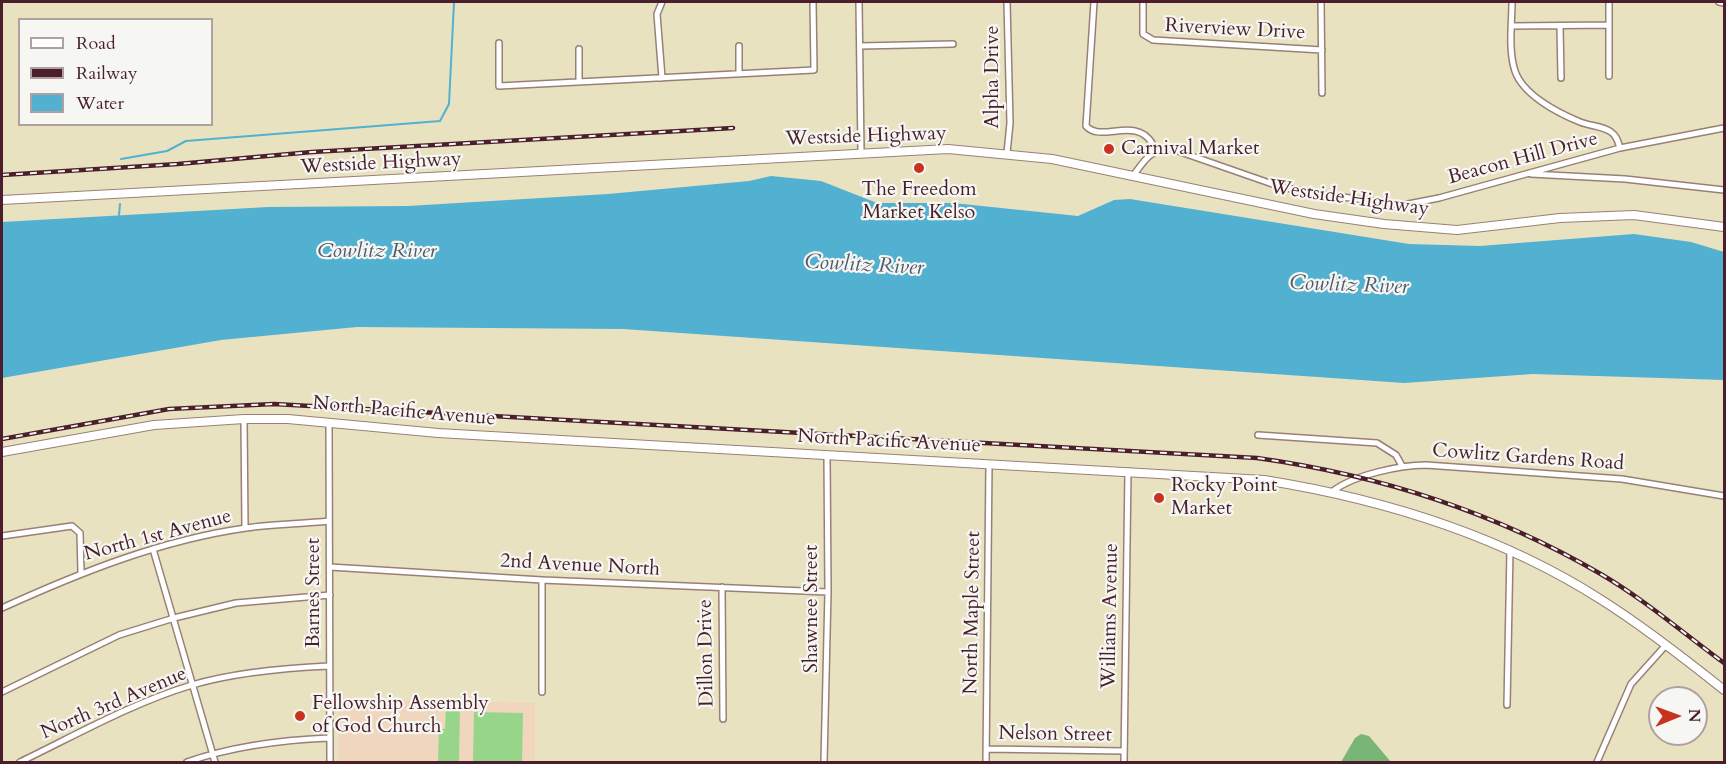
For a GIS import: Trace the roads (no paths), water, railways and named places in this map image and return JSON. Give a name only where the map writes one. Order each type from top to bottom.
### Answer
[{"type":"street","points":[[662,2],[657,14],[662,78]]},
{"type":"street","points":[[499,43],[499,86],[579,80],[814,70],[813,2]]},
{"type":"street","points":[[859,2],[861,152]]},
{"type":"street","name":"Alpha Drive","points":[[1007,2],[1010,123],[1007,153]]},
{"type":"street","points":[[1094,2],[1085,123],[1093,132],[1140,132],[1152,143],[1149,155],[1133,176]]},
{"type":"street","name":"Riverview Drive","points":[[1143,2],[1141,27],[1146,38],[1322,50]]},
{"type":"street","points":[[1321,2],[1322,93]]},
{"type":"street","points":[[1512,2],[1515,72],[1523,86],[1537,97],[1581,122],[1610,131],[1617,138],[1620,148]]},
{"type":"street","points":[[1609,2],[1609,76]]},
{"type":"street","points":[[1719,2],[1725,3]]},
{"type":"street","points":[[1512,26],[1609,25]]},
{"type":"street","points":[[1560,26],[1562,78]]},
{"type":"street","points":[[860,46],[953,44]]},
{"type":"street","points":[[739,46],[739,73]]},
{"type":"street","points":[[579,49],[579,80]]},
{"type":"street","name":"Beacon Hill Drive","points":[[1149,155],[1164,148],[1176,149],[1281,187],[1395,204],[1418,203],[1620,148],[1725,128]]},
{"type":"street","name":"Westside Highway","points":[[2,200],[948,149],[1052,159],[1314,214],[1423,228],[1457,230],[1560,218],[1634,215],[1725,227]]},
{"type":"street","points":[[1527,173],[1625,178],[1725,190]]},
{"type":"street","points":[[244,419],[245,528]]},
{"type":"street","name":"North Pacific Avenue","points":[[2,452],[154,425],[244,419],[329,423],[438,433],[1226,475],[1333,491],[1428,518],[1510,550],[1600,599],[1725,690]]},
{"type":"street","name":"Barnes Street","points":[[329,423],[330,762]]},
{"type":"street","points":[[1258,435],[1377,444],[1396,454],[1402,466]]},
{"type":"street","name":"Shawnee Street","points":[[825,762],[828,592],[826,455]]},
{"type":"street","name":"North Maple Street","points":[[986,762],[989,464]]},
{"type":"street","name":"Cowlitz Gardens Road","points":[[1333,491],[1351,481],[1402,466],[1426,465],[1558,473],[1660,484],[1725,496]]},
{"type":"street","name":"Williams Avenue","points":[[1124,762],[1128,471]]},
{"type":"street","name":"North 1st Avenue","points":[[2,608],[81,572],[153,549],[245,528],[329,521]]},
{"type":"street","points":[[2,536],[72,526],[80,533],[81,572]]},
{"type":"street","points":[[153,549],[215,762]]},
{"type":"street","points":[[1507,705],[1510,550]]},
{"type":"street","name":"2nd Avenue North","points":[[330,567],[542,580],[828,592]]},
{"type":"street","points":[[542,580],[542,692]]},
{"type":"street","name":"Dillon Drive","points":[[722,587],[723,719]]},
{"type":"street","points":[[2,692],[119,635],[174,618],[236,603],[330,595]]},
{"type":"street","points":[[1596,762],[1631,684],[1666,645]]},
{"type":"street","name":"North 3rd Avenue","points":[[20,762],[129,710],[193,684],[281,669],[329,666]]},
{"type":"street","points":[[187,762],[212,753],[283,740],[329,738]]},
{"type":"street","name":"Nelson Street","points":[[986,749],[1124,751]]},
{"type":"water","name":"Cowlitz River","points":[[771,176],[821,181],[877,203],[953,203],[1078,216],[1114,200],[1130,199],[1409,244],[1480,246],[1634,234],[1691,242],[1724,252],[1724,380],[1533,374],[1404,383],[623,329],[357,327],[221,340],[2,378],[2,222],[268,207],[408,206],[608,194],[749,181]]},
{"type":"waterway","points":[[121,159],[167,151],[186,141],[440,121],[449,104],[454,2]]},
{"type":"waterway","points":[[119,215],[120,204]]},
{"type":"railway","points":[[2,175],[178,164],[312,152],[733,128]]},
{"type":"railway","points":[[2,439],[169,409],[274,404],[1257,458],[1347,474],[1391,486],[1434,499],[1518,531],[1616,583],[1724,663]]},
{"type":"place","name":"Carnival Market","points":[[1109,149]]},
{"type":"place","name":"The Freedom Market Kelso","points":[[919,168]]},
{"type":"place","name":"Rocky Point Market","points":[[1159,498]]},
{"type":"place","name":"Fellowship Assembly of God Church","points":[[300,716]]}]
